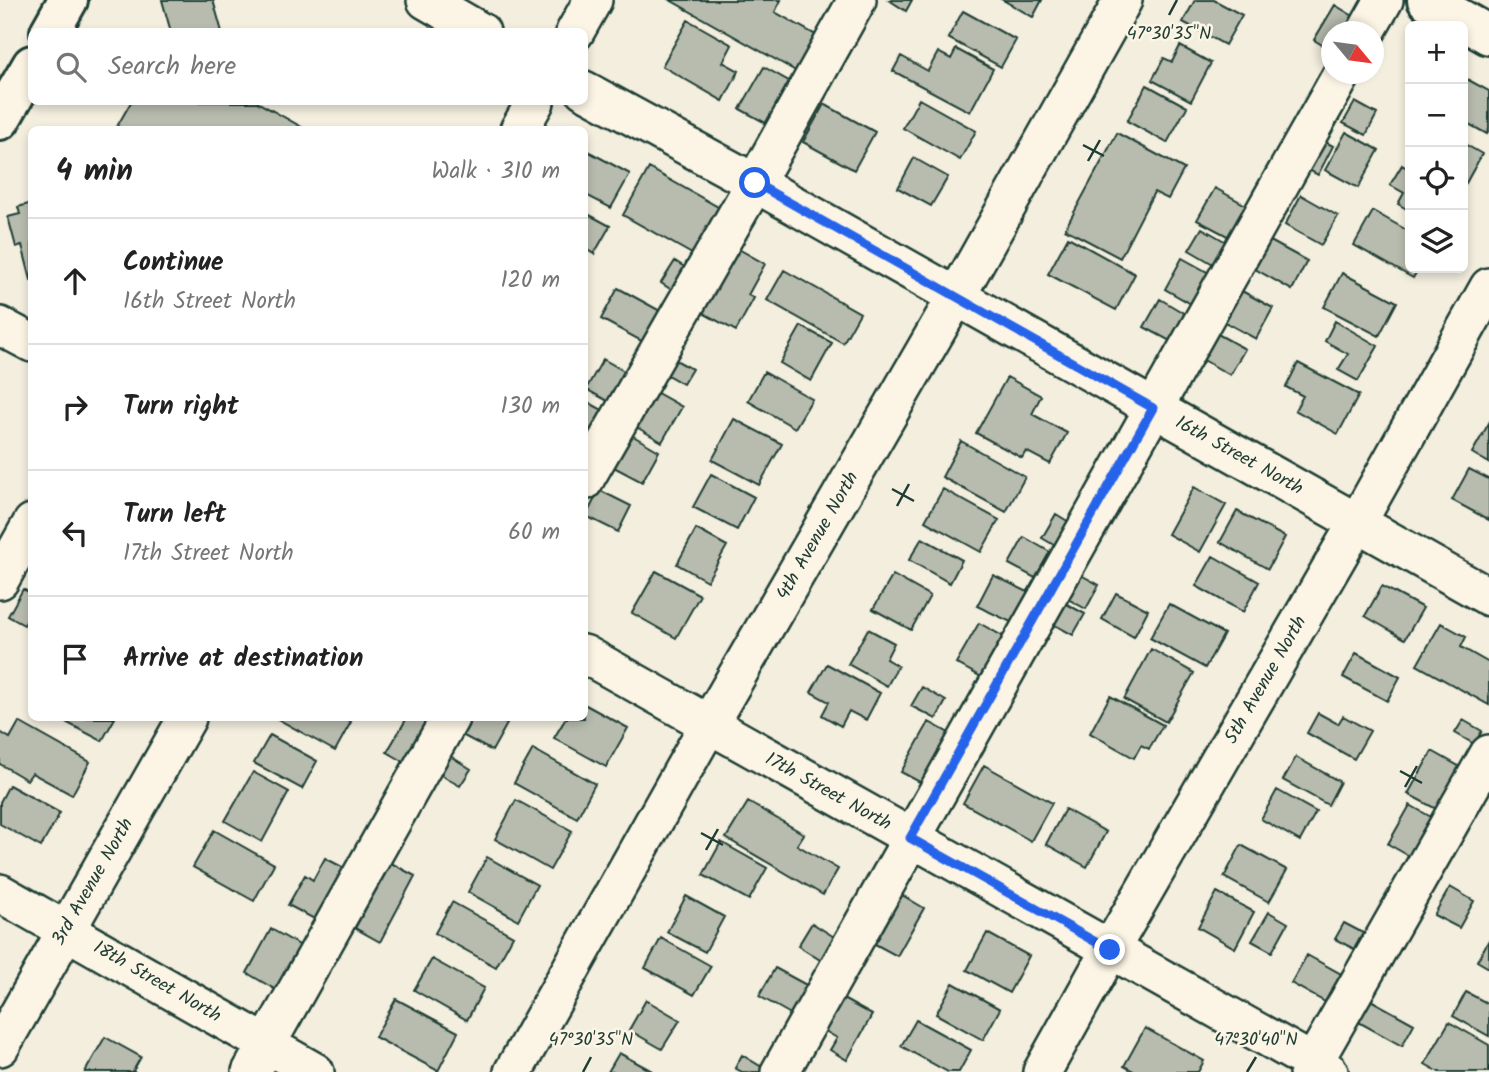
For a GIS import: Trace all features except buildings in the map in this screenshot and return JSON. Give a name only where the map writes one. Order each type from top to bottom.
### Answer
[{"type":"main road","points":[[52,28],[68,0]]},
{"type":"main road","points":[[1427,0],[1489,35]]},
{"type":"main road","points":[[0,120],[28,72]]},
{"type":"street","points":[[426,0],[474,28]]},
{"type":"street","points":[[577,28],[593,0]]},
{"type":"street","points":[[588,474],[857,0]]},
{"type":"street","name":"4th Avenue North","points":[[513,1072],[1123,0]]},
{"type":"street","points":[[1372,21],[1384,0]]},
{"type":"street","points":[[780,1072],[1336,84]]},
{"type":"street","name":"16th Street North","points":[[588,92],[755,183],[1489,597]]},
{"type":"street","points":[[521,126],[533,105]]},
{"type":"street","name":"5th Avenue North","points":[[1042,1072],[1489,287]]},
{"type":"street","points":[[0,326],[28,341]]},
{"type":"street","points":[[0,580],[28,530]]},
{"type":"street","name":"17th Street North","points":[[588,656],[1316,1069]]},
{"type":"street","name":"3rd Avenue North","points":[[0,1047],[185,721]]},
{"type":"street","points":[[259,1058],[448,721]]},
{"type":"street","points":[[1316,1069],[1489,754]]},
{"type":"street","name":"18th Street North","points":[[0,893],[66,930],[259,1058],[315,1072]]},
{"type":"route","points":[[755,183],[1153,408],[910,838],[1110,950]]}]
